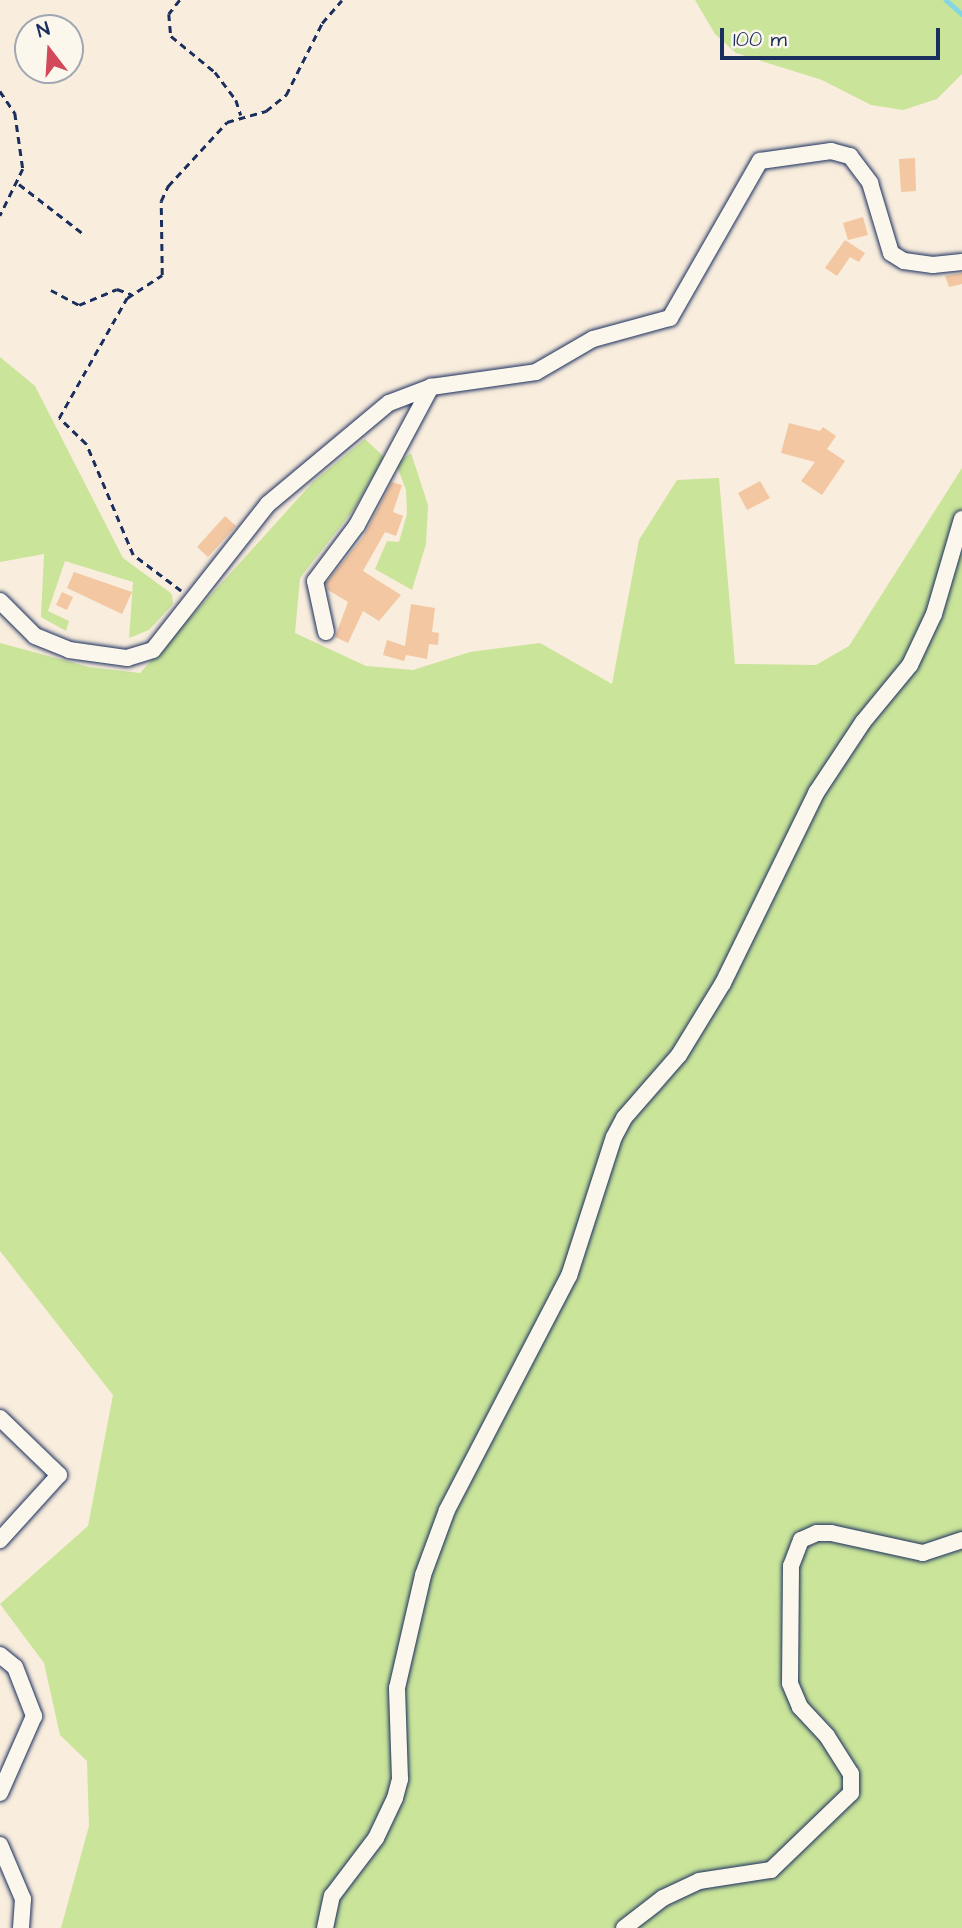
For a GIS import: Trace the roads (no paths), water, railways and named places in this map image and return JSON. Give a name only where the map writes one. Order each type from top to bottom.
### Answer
[{"type":"street","points":[[0,601],[35,636],[85,653],[127,658],[161,644],[268,504],[357,425],[405,394],[431,387],[536,372],[593,339],[670,318],[760,161],[831,151],[850,156],[870,183],[891,253],[904,261],[933,265],[962,262]]},
{"type":"street","points":[[326,632],[315,581],[357,525],[431,387]]},
{"type":"street","points":[[325,1928],[332,1896],[376,1838],[395,1798],[400,1779],[397,1688],[433,1549],[531,1342],[569,1276],[614,1137],[624,1118],[679,1055],[723,983],[816,793],[863,722],[910,664],[933,614],[962,519]]},
{"type":"street","points":[[0,1418],[59,1475],[0,1540]]},
{"type":"street","points":[[624,1928],[654,1903],[699,1881],[771,1870],[850,1793],[851,1774],[827,1736],[800,1707],[790,1683],[791,1566],[800,1540],[817,1533],[831,1533],[923,1553],[962,1540]]},
{"type":"street","points":[[0,1656],[15,1667],[34,1716],[0,1793]]},
{"type":"street","points":[[0,1845],[23,1899],[21,1928]]},
{"type":"waterway","points":[[946,0],[962,14]]}]
